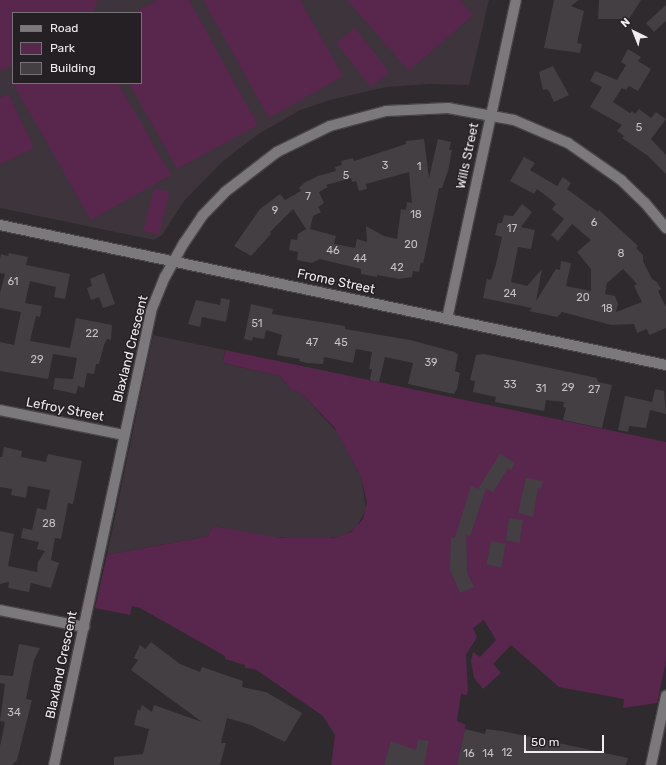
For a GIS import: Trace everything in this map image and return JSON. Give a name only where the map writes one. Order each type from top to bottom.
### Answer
[{"type":"street","name":"Wills Street","points":[[447,319],[516,0]]},
{"type":"street","name":"Blaxland Crescent","points":[[54,765],[151,311],[173,261],[195,225],[225,192],[267,159],[308,135],[342,122],[398,110],[438,108],[491,114],[535,127],[586,153],[634,192],[666,228]]},
{"type":"street","name":"Frome Street","points":[[0,225],[666,365]]},
{"type":"street","name":"Lefroy Street","points":[[0,410],[124,435]]},
{"type":"street","points":[[0,610],[84,627]]},
{"type":"street","points":[[651,765],[661,744],[666,696]]},
{"type":"shaded area","points":[[0,0],[489,0],[469,85],[430,84],[386,87],[330,100],[300,110],[257,135],[223,161],[184,201],[162,235],[154,240],[0,208]]},
{"type":"shaded area","points":[[153,335],[225,350],[223,363],[280,376],[292,391],[295,390],[304,396],[337,432],[361,477],[366,509],[356,528],[342,536],[317,540],[273,537],[213,526],[208,536],[107,555]]},
{"type":"green space","points":[[0,0],[97,0],[93,12],[12,12],[12,65],[0,71]]},
{"type":"green space","points":[[157,0],[189,0],[258,125],[177,169],[130,84],[142,84],[142,12],[135,12]]},
{"type":"green space","points":[[203,0],[300,0],[343,76],[269,118]]},
{"type":"green space","points":[[347,0],[460,0],[473,15],[409,71]]},
{"type":"green space","points":[[355,28],[389,72],[371,87],[336,43]]},
{"type":"green space","points":[[13,84],[119,84],[171,175],[91,220]]},
{"type":"green space","points":[[9,94],[34,148],[0,164],[0,98]]},
{"type":"green space","points":[[154,188],[170,192],[159,235],[143,231]]},
{"type":"green space","points":[[225,350],[666,442],[666,661],[657,703],[623,708],[624,699],[559,687],[511,645],[493,664],[501,673],[483,689],[474,678],[471,661],[473,652],[480,657],[496,640],[484,620],[473,628],[477,637],[466,655],[468,691],[467,695],[461,694],[457,721],[466,725],[457,765],[331,765],[335,735],[323,716],[255,669],[245,668],[245,665],[225,659],[225,656],[140,608],[132,606],[130,615],[95,608],[107,555],[208,536],[213,526],[281,538],[333,538],[351,532],[363,519],[367,502],[361,477],[334,427],[304,396],[295,390],[292,391],[280,376],[223,363]]},
{"type":"building","points":[[554,0],[579,0],[571,6],[584,11],[577,43],[582,44],[580,53],[544,48]]},
{"type":"building","points":[[599,0],[641,0],[629,19],[598,19]]},
{"type":"building","points":[[666,5],[666,21],[654,32],[646,23]]},
{"type":"building","points":[[628,49],[641,57],[638,61],[651,69],[638,91],[629,86],[626,90],[622,88],[613,102],[630,113],[632,111],[635,114],[639,109],[651,118],[656,112],[666,119],[651,139],[666,155],[666,174],[648,156],[622,138],[624,136],[617,131],[622,125],[590,107],[602,87],[590,81],[595,71],[617,80],[626,65],[621,62]]},
{"type":"building","points":[[553,66],[569,95],[554,102],[549,91],[546,89],[543,90],[539,72]]},
{"type":"building","points":[[424,139],[429,178],[438,139],[451,142],[449,150],[452,150],[448,171],[442,188],[439,188],[423,264],[421,262],[419,272],[413,271],[412,277],[399,279],[377,275],[377,277],[361,274],[361,269],[320,259],[312,263],[297,260],[298,252],[289,250],[291,239],[297,240],[298,234],[306,229],[293,209],[270,232],[271,234],[251,256],[234,246],[260,209],[280,194],[285,200],[301,191],[299,188],[304,183],[318,176],[336,171],[335,167],[342,165],[341,161],[353,158],[354,161],[406,144],[406,141]],"holes":[[[409,172],[412,203],[407,202],[406,210],[401,209],[397,239],[384,236],[366,226],[367,242],[357,239],[355,248],[334,244],[336,236],[310,229],[313,216],[321,212],[318,207],[324,203],[319,192],[328,187],[326,185],[351,178],[352,182],[356,181],[359,191],[367,189],[366,184]]]},
{"type":"building","points":[[524,157],[535,163],[530,170],[557,186],[563,177],[571,183],[567,189],[598,212],[599,210],[638,246],[636,248],[643,255],[643,261],[652,279],[657,282],[661,289],[658,291],[666,307],[666,328],[649,335],[647,329],[637,333],[634,324],[611,325],[562,312],[557,317],[529,311],[532,308],[483,298],[487,279],[491,280],[496,264],[502,237],[495,235],[498,223],[502,223],[504,215],[513,216],[522,204],[532,212],[521,227],[535,230],[531,249],[518,247],[511,282],[527,286],[542,269],[536,301],[556,269],[560,270],[561,261],[571,263],[566,286],[591,291],[591,269],[577,252],[591,240],[572,224],[558,241],[551,235],[564,219],[552,209],[556,204],[537,189],[534,194],[510,181]],"holes":[[[623,269],[637,284],[634,286],[642,302],[616,312],[618,304],[615,296],[605,294],[607,283]]]},
{"type":"building","points":[[9,253],[28,257],[26,265],[70,274],[65,299],[54,297],[56,287],[30,281],[25,303],[42,306],[40,317],[36,316],[30,341],[70,348],[76,318],[112,325],[111,340],[107,339],[104,345],[99,364],[96,364],[94,374],[87,373],[84,388],[78,386],[76,394],[53,389],[55,378],[73,379],[77,358],[53,354],[48,379],[0,371],[0,342],[14,345],[21,312],[0,308],[0,293],[5,274],[0,273],[0,259],[1,254],[8,256]]},
{"type":"building","points":[[104,273],[115,304],[103,308],[99,297],[91,300],[87,288],[92,286],[90,279]]},
{"type":"building","points":[[221,298],[230,300],[226,322],[202,317],[200,327],[188,324],[196,300],[220,305]]},
{"type":"building","points":[[251,304],[273,309],[272,314],[345,326],[345,329],[410,340],[455,352],[458,355],[455,371],[460,373],[457,389],[454,394],[408,384],[413,363],[385,357],[379,382],[370,380],[372,369],[369,369],[372,352],[356,349],[353,363],[324,357],[323,364],[307,363],[299,361],[300,359],[277,355],[282,335],[266,330],[264,339],[253,337],[252,341],[244,339]]},
{"type":"building","points":[[484,354],[597,378],[598,382],[612,385],[602,428],[563,420],[566,408],[563,407],[564,402],[546,400],[544,411],[495,402],[496,397],[473,392],[475,381],[470,380],[476,355]]},
{"type":"building","points":[[655,389],[664,391],[666,414],[650,410],[646,428],[629,426],[628,432],[618,430],[625,396],[652,402]]},
{"type":"building","points":[[4,447],[22,451],[21,457],[46,462],[48,454],[82,461],[73,504],[68,503],[61,539],[55,538],[51,560],[59,563],[51,588],[31,583],[29,592],[8,588],[9,582],[0,584],[0,531],[14,534],[8,566],[37,572],[38,562],[45,551],[37,549],[39,542],[21,538],[23,528],[32,530],[37,508],[46,510],[50,490],[28,486],[26,498],[11,495],[12,489],[0,487],[0,457],[2,457]]},
{"type":"building","points":[[500,454],[515,463],[511,470],[508,468],[493,492],[486,488],[470,536],[466,535],[467,573],[474,587],[460,593],[450,570],[451,538],[455,538],[471,486],[478,489]]},
{"type":"building","points":[[526,478],[543,481],[541,489],[538,488],[533,517],[518,513]]},
{"type":"building","points":[[509,518],[523,520],[520,543],[506,541]]},
{"type":"building","points":[[491,541],[506,544],[501,567],[486,565]]},
{"type":"building","points":[[151,642],[180,664],[200,672],[202,667],[243,681],[242,687],[266,692],[302,713],[285,742],[251,725],[227,718],[221,743],[226,743],[220,765],[114,765],[114,757],[143,754],[149,729],[134,725],[138,709],[140,711],[142,705],[152,712],[154,705],[202,722],[131,670],[138,660],[134,658],[140,645],[145,649]]},
{"type":"building","points":[[19,644],[40,648],[34,660],[26,699],[32,700],[17,760],[12,765],[0,765],[0,746],[5,722],[0,721],[5,684],[0,683],[0,675],[13,676]]},
{"type":"building","points":[[465,729],[485,734],[486,729],[502,731],[628,758],[626,765],[457,765]]},
{"type":"building","points":[[418,739],[429,741],[424,765],[384,765],[391,741],[416,750]]}]
